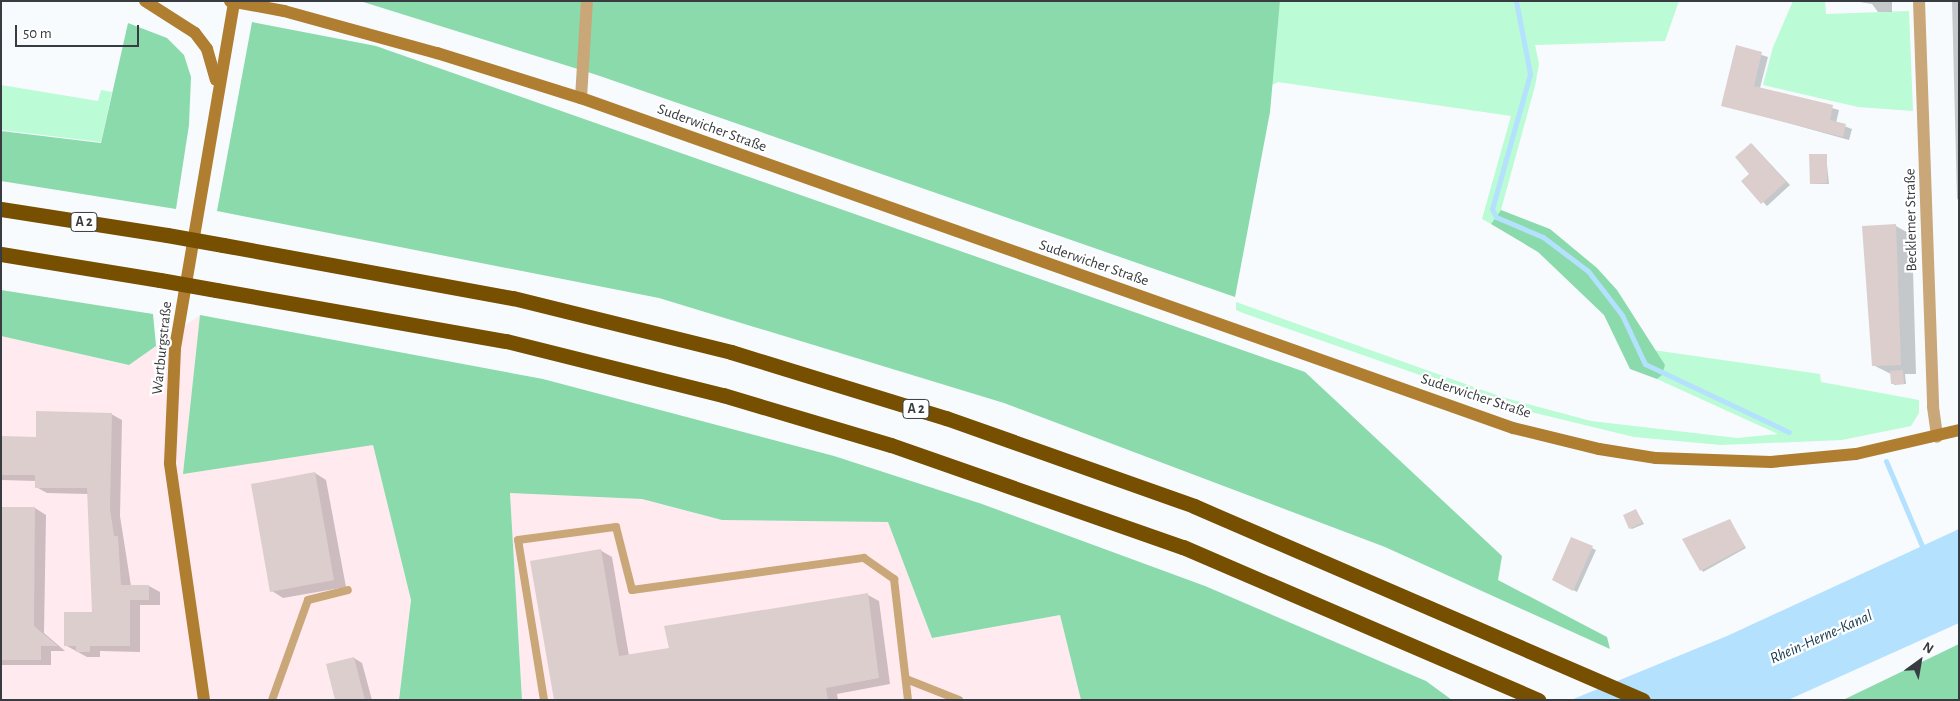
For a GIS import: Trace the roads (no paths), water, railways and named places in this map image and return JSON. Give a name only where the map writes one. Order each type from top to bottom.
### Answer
[{"type":"highway","name":"A 2","points":[[1,209],[167,235],[513,298],[731,352],[946,418],[1194,506],[1643,700]]},
{"type":"highway","points":[[1,254],[506,341],[723,395],[891,445],[1183,547],[1533,698]]},
{"type":"main road","points":[[145,1],[195,33],[207,49],[218,84]]},
{"type":"main road","name":"Suderwicher Straße","points":[[230,1],[437,53],[581,98],[1504,424],[1599,449],[1656,458],[1771,462],[1856,454],[1937,437],[1959,430]]},
{"type":"main road","name":"Wartburgstraße","points":[[204,700],[170,463],[175,348],[218,84],[234,2]]},
{"type":"street","points":[[581,98],[587,1]]},
{"type":"street","name":"Becklemer Straße","points":[[1919,1],[1937,437]]},
{"type":"lane","points":[[544,700],[518,540],[616,527],[632,590],[864,558],[894,579],[908,700]]},
{"type":"lane","points":[[272,700],[308,600],[348,590]]},
{"type":"lane","points":[[906,678],[959,700]]},
{"type":"water","name":"Rhein-Herne-Kanal","points":[[1959,529],[1959,623],[1788,700],[1571,700],[1727,636]]},
{"type":"waterway","points":[[1516,1],[1530,74],[1492,209],[1496,217],[1543,237],[1588,271],[1622,315],[1645,364],[1789,432]]},
{"type":"waterway","points":[[1886,461],[1922,546]]}]
